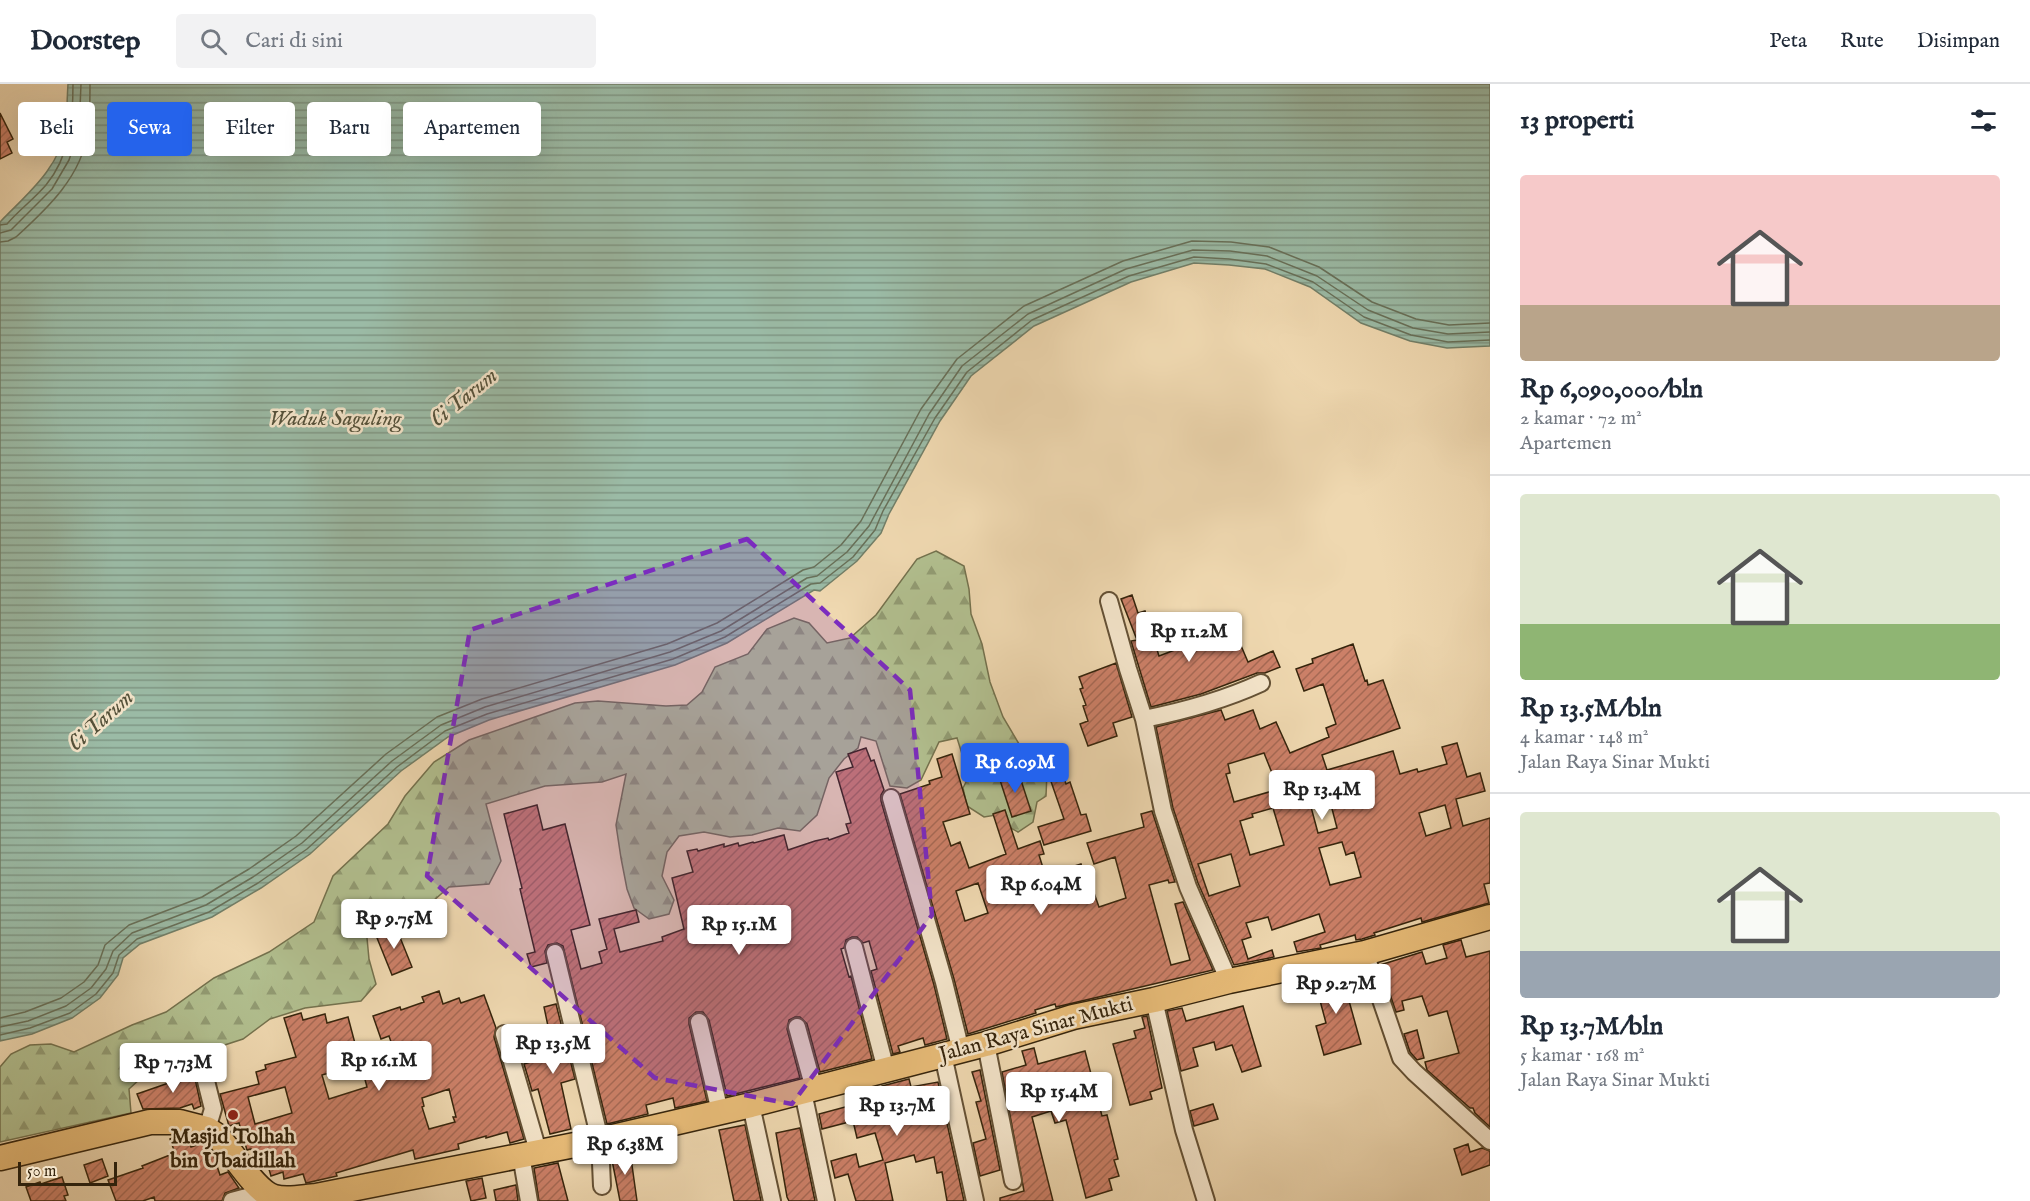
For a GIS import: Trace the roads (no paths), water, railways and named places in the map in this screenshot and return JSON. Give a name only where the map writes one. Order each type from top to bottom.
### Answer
[{"type":"highway","name":"Jalan Raya Sinar Mukti","points":[[265,1192],[273,1197],[317,1198],[600,1140],[751,1105],[952,1053],[1073,1017],[1365,953],[1490,917]]},
{"type":"highway","points":[[0,1158],[150,1122],[180,1122],[207,1129],[221,1140],[265,1192]]},
{"type":"street","points":[[1109,601],[1144,719],[1163,811],[1188,887],[1229,981]]},
{"type":"street","points":[[1144,719],[1199,706],[1245,691],[1261,683]]},
{"type":"street","points":[[891,798],[944,982],[952,1053],[975,1201]]},
{"type":"street","points":[[854,947],[886,1070]]},
{"type":"street","points":[[555,953],[600,1140],[602,1186]]},
{"type":"street","points":[[1365,953],[1401,1058],[1490,1141]]},
{"type":"street","points":[[1154,1000],[1184,1130],[1206,1201]]},
{"type":"street","points":[[699,1022],[720,1112]]},
{"type":"street","points":[[797,1027],[826,1201]]},
{"type":"street","points":[[504,1034],[530,1153],[529,1201]]},
{"type":"street","points":[[986,1044],[1013,1181]]},
{"type":"street","points":[[203,1070],[213,1109],[207,1129]]},
{"type":"street","points":[[751,1105],[772,1201]]},
{"type":"street","points":[[232,1201],[265,1192]]},
{"type":"water","name":"Waduk Saguling","points":[[68,84],[1490,84],[1490,346],[1447,348],[1410,341],[1361,323],[1310,287],[1265,269],[1194,263],[1131,282],[1034,326],[971,376],[940,421],[881,533],[857,561],[820,591],[814,590],[727,643],[675,665],[489,720],[448,737],[401,771],[310,854],[261,888],[212,917],[140,944],[123,958],[118,975],[100,998],[72,1018],[32,1034],[0,1041],[0,222],[41,179],[56,156],[95,156],[95,102],[67,102]]},
{"type":"place","name":"Masjid Tolhah bin Ubaidillah","points":[[233,1115]]},
{"type":"water label","name":"Ci Tarum","points":[[464,398]]},
{"type":"water label","name":"Ci Tarum","points":[[101,721]]}]
